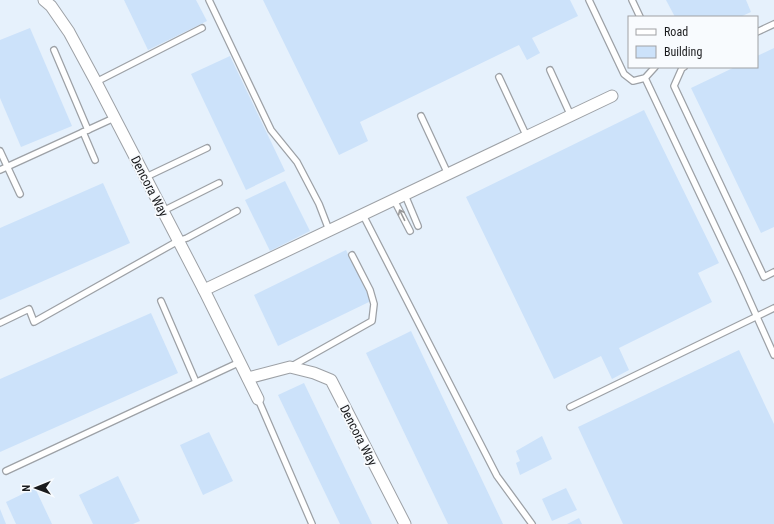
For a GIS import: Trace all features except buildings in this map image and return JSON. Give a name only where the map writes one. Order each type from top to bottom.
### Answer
[{"type":"street","name":"Dencora Way","points":[[44,0],[51,6],[69,32],[96,82],[204,290],[258,399]]},
{"type":"street","points":[[204,290],[612,96]]},
{"type":"street","name":"Dencora Way","points":[[248,378],[290,367],[314,373],[331,380],[405,524]]},
{"type":"lane","points":[[209,0],[271,130],[297,162],[319,204],[329,230]]},
{"type":"lane","points":[[589,0],[624,74],[633,81],[645,78],[654,68]]},
{"type":"lane","points":[[632,0],[640,16]]},
{"type":"lane","points":[[758,32],[774,24]]},
{"type":"lane","points":[[96,82],[202,28]]},
{"type":"lane","points":[[54,50],[96,160]]},
{"type":"lane","points":[[682,68],[674,86],[764,277],[774,272]]},
{"type":"lane","points":[[550,70],[571,116]]},
{"type":"lane","points":[[499,77],[527,137]]},
{"type":"lane","points":[[645,78],[739,277],[774,355]]},
{"type":"lane","points":[[421,116],[448,174]]},
{"type":"lane","points":[[0,170],[114,118]]},
{"type":"lane","points":[[146,177],[206,148]]},
{"type":"lane","points":[[0,151],[20,194]]},
{"type":"lane","points":[[163,211],[219,183]]},
{"type":"lane","points":[[399,197],[418,226]]},
{"type":"lane","points":[[399,197],[410,231]]},
{"type":"lane","points":[[0,323],[29,310],[34,322],[178,241],[187,238],[237,211]]},
{"type":"lane","points":[[363,215],[497,476],[532,524]]},
{"type":"lane","points":[[290,367],[372,322],[374,304],[370,290],[352,255]]},
{"type":"lane","points":[[161,301],[196,382]]},
{"type":"lane","points":[[570,406],[774,308]]},
{"type":"lane","points":[[6,470],[240,362]]},
{"type":"lane","points":[[258,399],[312,524]]},
{"type":"shaded area","points":[[0,0],[774,0],[774,524],[0,524]]}]
